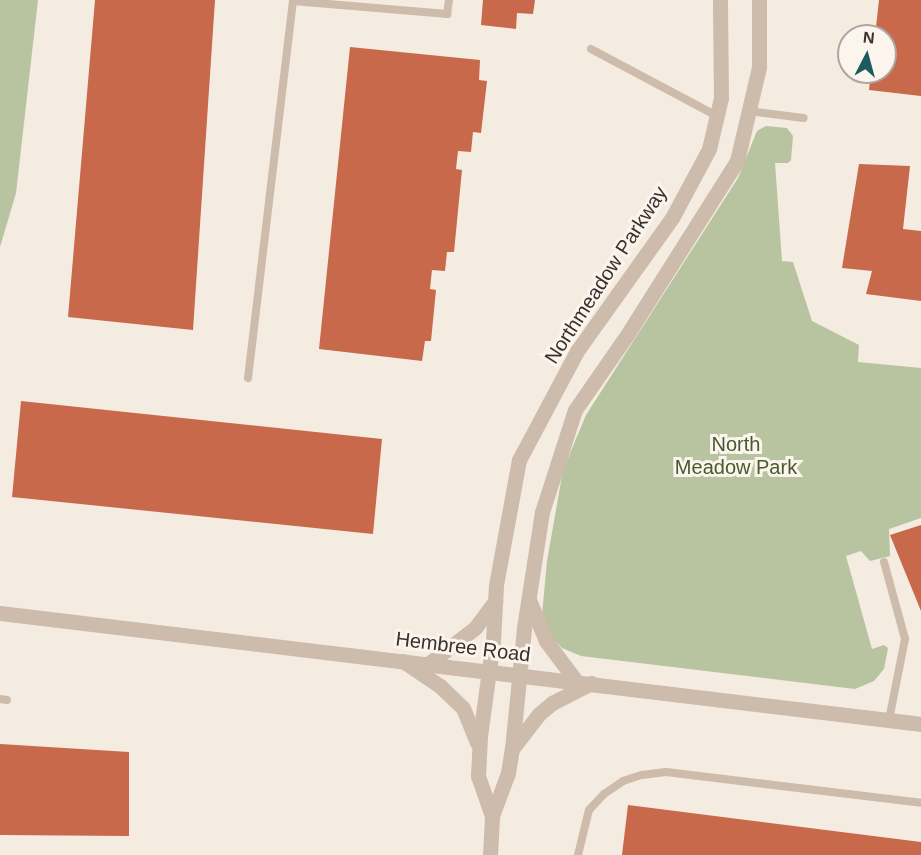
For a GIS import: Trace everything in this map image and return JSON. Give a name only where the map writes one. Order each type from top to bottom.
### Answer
[{"type":"street","name":"Northmeadow Parkway","points":[[492,816],[478,776],[480,748],[495,601],[519,460],[578,351],[672,218],[709,149],[721,98],[720,0]]},
{"type":"street","name":"Northmeadow Parkway","points":[[490,855],[492,816],[508,773],[512,749],[519,675],[542,512],[575,410],[627,335],[737,161],[759,67],[759,0]]},
{"type":"street","points":[[428,664],[476,628],[495,601]]},
{"type":"street","points":[[512,749],[545,709],[583,682],[546,641],[530,602]]},
{"type":"street","name":"Hembree Road","points":[[0,613],[921,724]]},
{"type":"street","points":[[403,661],[441,686],[463,708],[480,748]]},
{"type":"lane","points":[[249,378],[293,0],[447,14],[449,0]]},
{"type":"lane","points":[[591,49],[717,116]]},
{"type":"lane","points":[[749,111],[804,118]]},
{"type":"lane","points":[[884,562],[905,639],[889,720]]},
{"type":"lane","points":[[578,855],[588,810],[604,794],[623,781],[642,775],[666,772],[921,802]]},
{"type":"green space","points":[[0,0],[38,0],[16,193],[0,247]]},
{"type":"green space","name":"North Meadow Park","points":[[766,126],[787,128],[793,136],[791,160],[788,163],[775,163],[782,261],[793,262],[812,321],[859,345],[858,362],[921,368],[921,518],[889,529],[890,556],[870,561],[861,551],[846,556],[872,649],[884,645],[888,648],[884,669],[874,681],[855,689],[581,656],[562,648],[549,635],[542,615],[547,561],[563,470],[586,415],[738,178],[757,131]]},
{"type":"building","points":[[95,0],[215,0],[193,330],[68,317]]},
{"type":"building","points":[[483,0],[535,0],[533,14],[517,13],[516,29],[481,25]]},
{"type":"building","points":[[879,0],[921,0],[921,96],[869,90],[870,84],[897,84],[897,24],[876,24]]},
{"type":"building","points":[[350,47],[480,60],[479,80],[487,81],[481,133],[473,132],[471,152],[458,151],[456,169],[462,170],[454,252],[447,252],[445,271],[432,270],[430,289],[436,290],[431,341],[425,341],[422,361],[319,349]]},
{"type":"building","points":[[859,164],[910,166],[903,229],[921,231],[921,301],[866,294],[872,271],[842,268]]},
{"type":"building","points":[[21,401],[382,439],[373,534],[12,497]]},
{"type":"building","points":[[921,525],[921,611],[890,535]]},
{"type":"building","points":[[0,744],[129,752],[129,836],[0,835]]},
{"type":"building","points":[[628,805],[921,842],[921,855],[622,855]]}]
